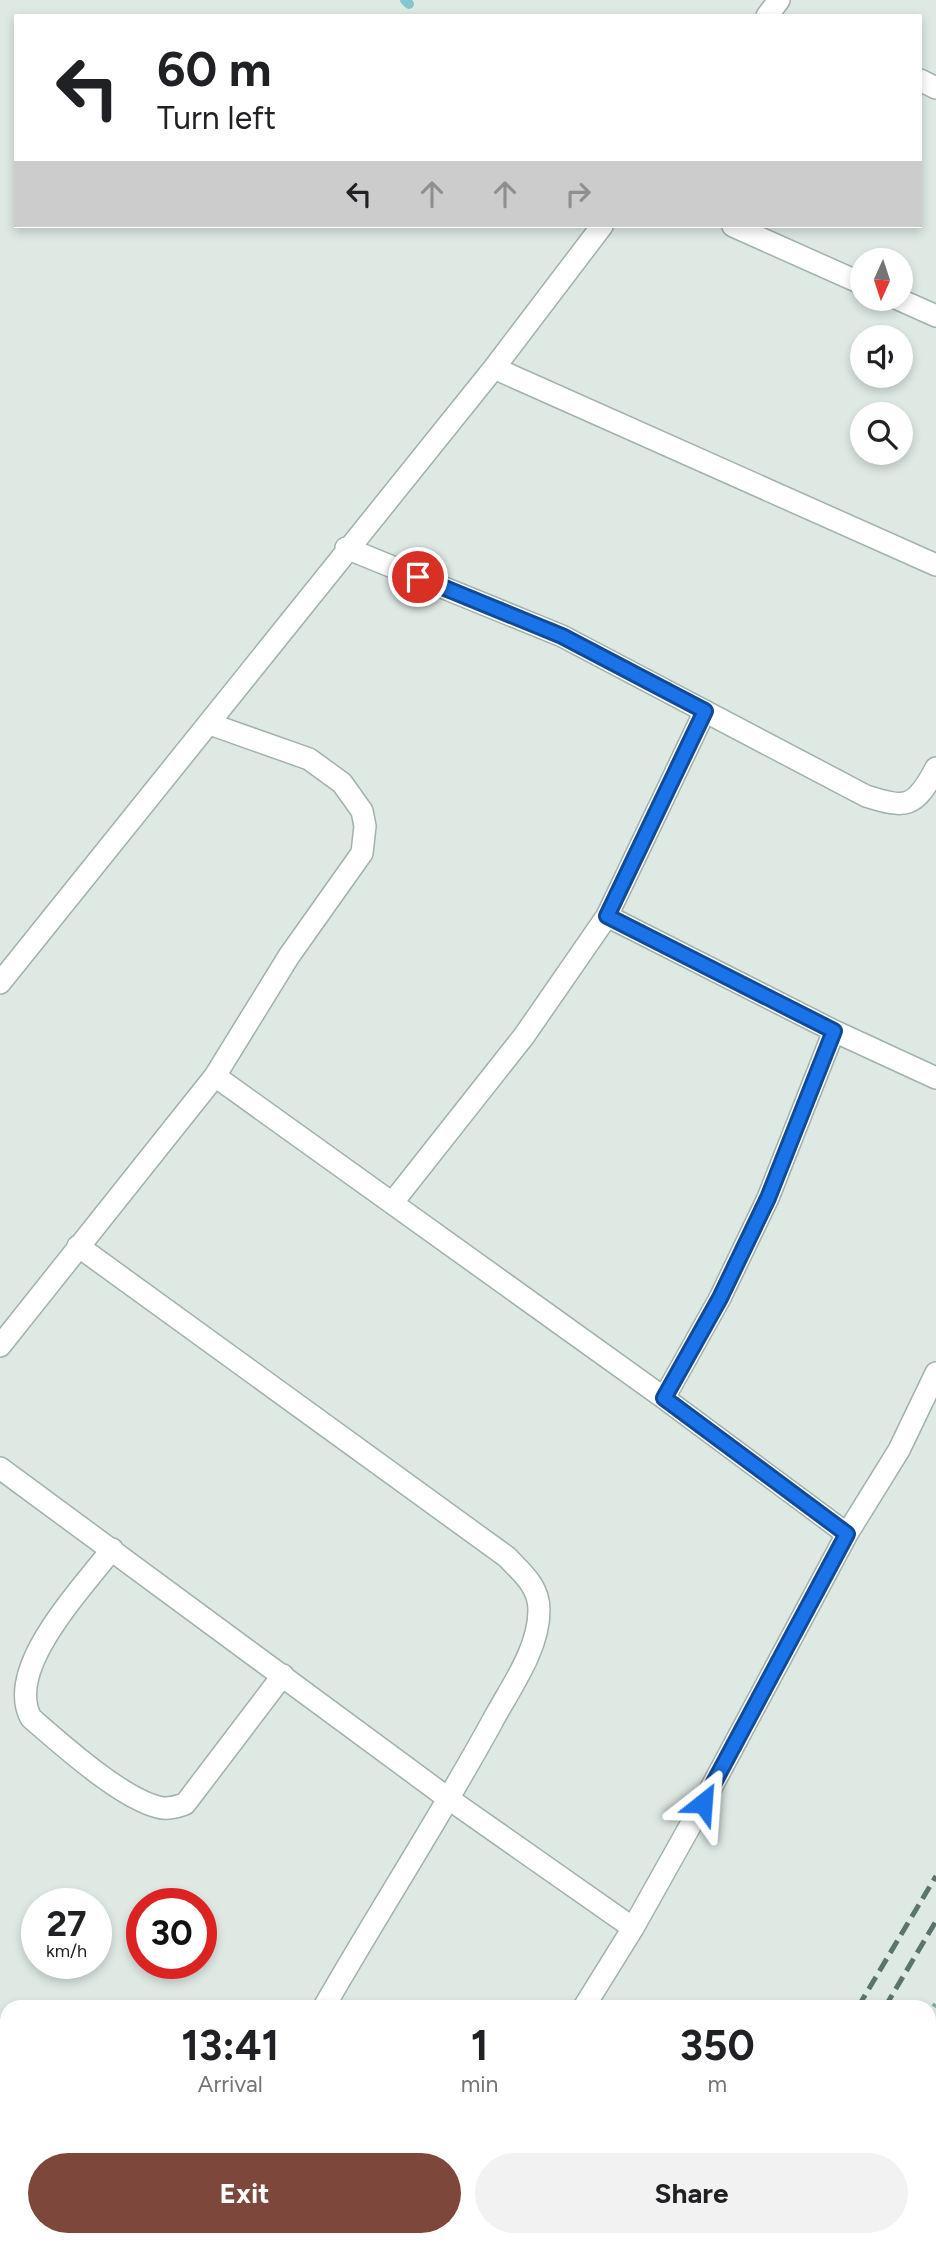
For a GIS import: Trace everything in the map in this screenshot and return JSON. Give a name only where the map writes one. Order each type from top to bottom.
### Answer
[{"type":"street","points":[[0,983],[209,724],[346,548],[494,368],[600,228]]},
{"type":"street","points":[[737,228],[850,278]]},
{"type":"street","points":[[914,306],[936,316]]},
{"type":"street","points":[[494,368],[936,565]]},
{"type":"street","points":[[346,548],[562,636],[866,796],[894,805],[915,800],[936,768]]},
{"type":"street","points":[[393,1202],[524,1036],[607,916],[705,711]]},
{"type":"street","points":[[0,1346],[215,1076],[289,956],[354,868],[362,853],[365,826],[362,811],[342,783],[309,759],[209,724]]},
{"type":"street","points":[[607,916],[834,1031],[936,1078]]},
{"type":"street","points":[[664,1398],[720,1298],[768,1198],[834,1031]]},
{"type":"street","points":[[215,1076],[664,1398],[847,1534]]},
{"type":"street","points":[[78,1246],[507,1557],[530,1581],[539,1609],[536,1633],[526,1660],[449,1799],[328,2000]]},
{"type":"street","points":[[588,2000],[633,1928],[847,1534],[899,1450],[936,1373]]},
{"type":"street","points":[[0,1468],[449,1799],[633,1928]]},
{"type":"street","points":[[112,1549],[46,1637],[30,1667],[23,1694],[24,1706],[31,1718],[109,1780],[159,1808],[173,1808],[185,1804],[283,1675]]},
{"type":"waterway","points":[[405,0],[409,4]]},
{"type":"railway","points":[[862,2000],[936,1876]]},
{"type":"railway","points":[[889,2000],[936,1921]]},
{"type":"route","points":[[418,577],[562,636],[705,711],[607,916],[834,1031],[768,1198],[720,1298],[664,1398],[847,1534],[703,1803]]}]
